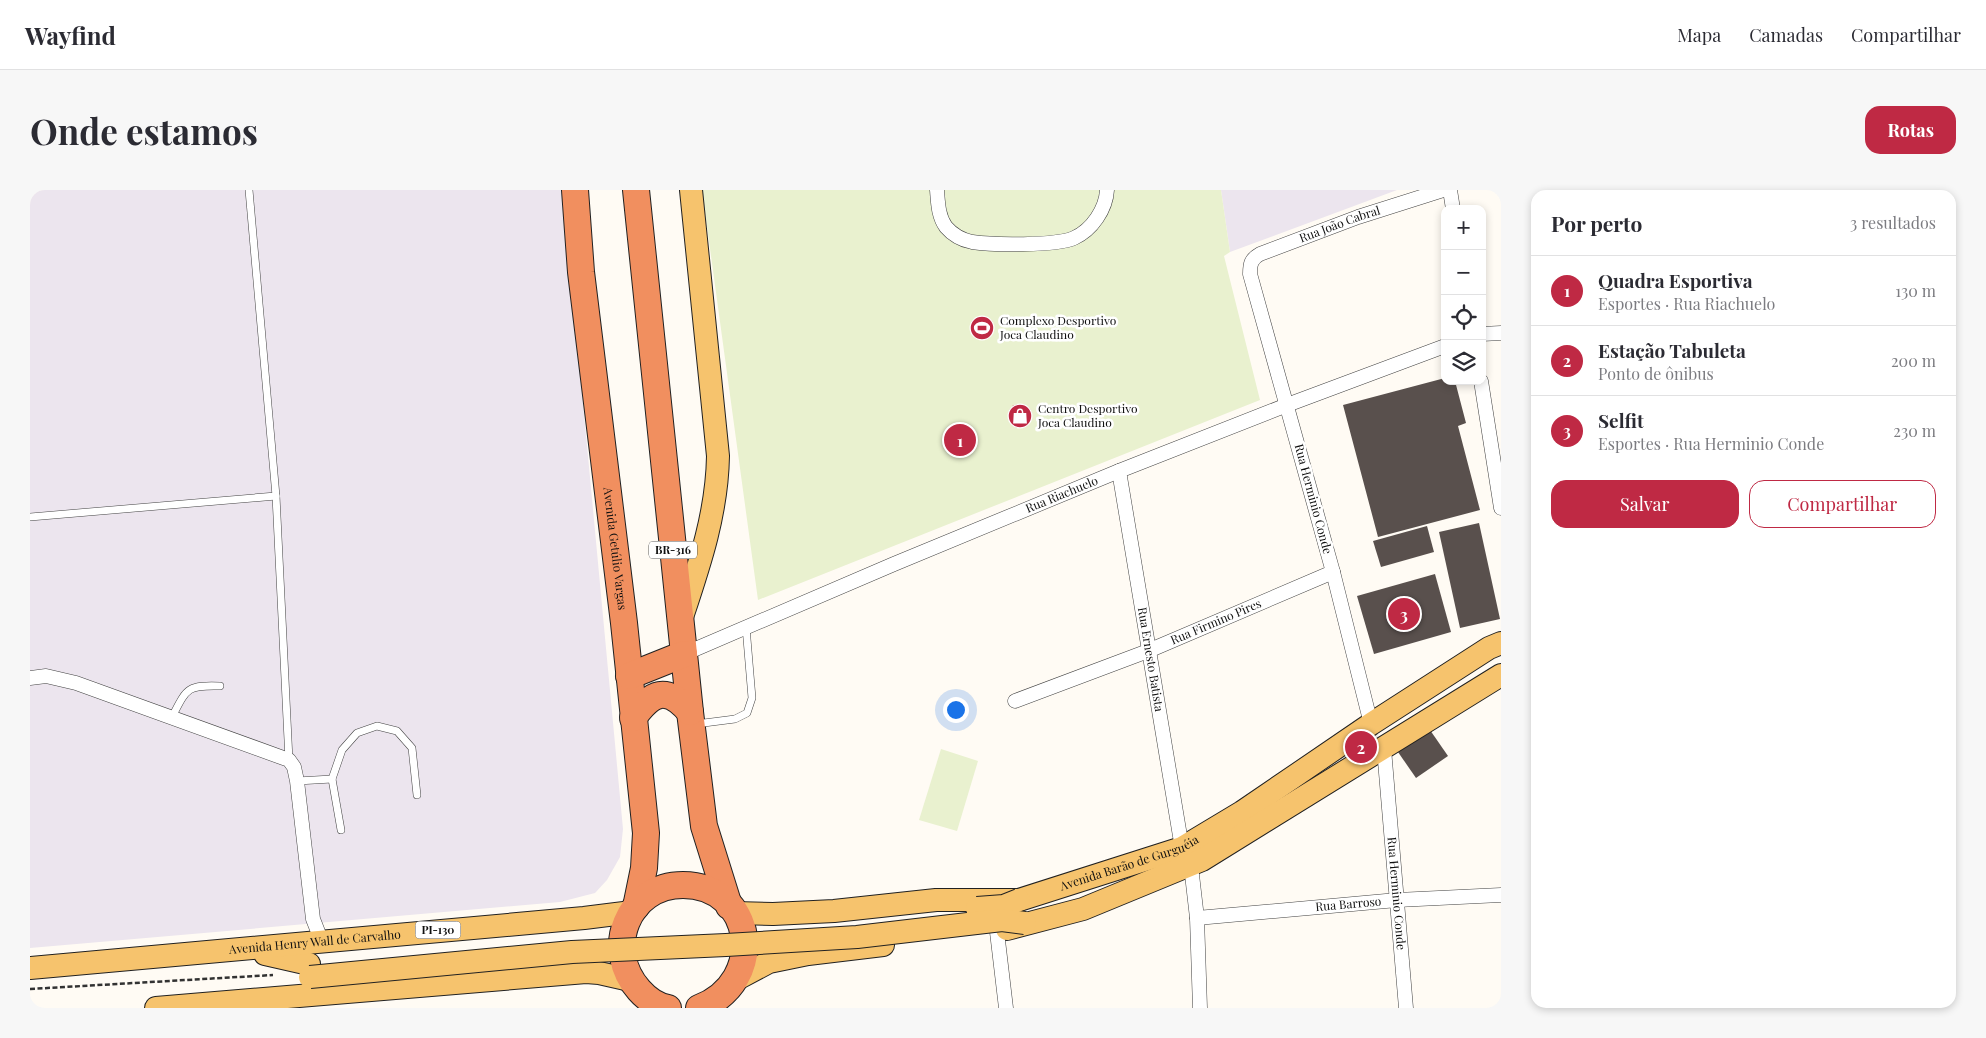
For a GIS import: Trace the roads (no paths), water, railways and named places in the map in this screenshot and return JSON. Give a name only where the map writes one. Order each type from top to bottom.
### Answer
[{"type":"highway","name":"Avenida Getúlio Vargas","points":[[575,190],[582,272],[646,833],[644,868],[634,910],[624,928],[621,946],[623,964],[646,1008]]},
{"type":"highway","name":"BR-316","points":[[636,190],[690,718],[704,826],[725,903],[744,934],[745,946],[742,968],[724,995]]},
{"type":"highway","points":[[629,676],[684,654]]},
{"type":"highway","points":[[633,718],[651,698],[662,695],[676,698],[690,718]]},
{"type":"highway","points":[[634,910],[652,894],[671,886],[691,886],[725,903]]},
{"type":"highway","points":[[631,982],[645,997],[668,1008]]},
{"type":"main road","points":[[681,621],[709,529],[716,495],[718,456],[691,190]]},
{"type":"main road","name":"Avenida Barão de Gurguéia","points":[[725,903],[773,914],[834,911],[936,900],[1019,900],[1186,857],[1242,812],[1371,724],[1489,648],[1501,643]]},
{"type":"main road","name":"Avenida Barão de Gurguéia","points":[[724,995],[769,962],[789,957],[997,932],[1083,909],[1186,857],[1384,749],[1501,676]]},
{"type":"main road","points":[[252,1000],[310,970],[628,937],[863,923],[1004,906],[1019,900]]},
{"type":"main road","name":"Avenida Henry Wall de Carvalho","points":[[30,968],[584,918],[634,910]]},
{"type":"main road","points":[[244,949],[310,970],[572,952],[857,937],[1002,920],[1025,923]]},
{"type":"main road","points":[[156,1008],[586,972],[600,973],[631,982]]},
{"type":"street","points":[[937,190],[938,210],[942,220],[946,227],[962,239],[971,242],[1053,243],[1077,237],[1092,225],[1102,210],[1107,190]]},
{"type":"street","name":"Rua João Cabral","points":[[1250,274],[1251,262],[1260,254],[1358,217],[1444,190]]},
{"type":"street","points":[[1450,190],[1452,205]]},
{"type":"street","name":"Rua Herminio Conde","points":[[1250,274],[1333,572],[1371,724]]},
{"type":"street","points":[[1486,334],[1501,333]]},
{"type":"street","name":"Rua Riachuelo","points":[[684,654],[1119,471],[1286,405],[1441,347]]},
{"type":"street","points":[[1481,385],[1501,508]]},
{"type":"street","name":"Rua Ernesto Batista","points":[[1119,471],[1148,651],[1197,918],[1200,1008]]},
{"type":"street","name":"Rua Firmino Pires","points":[[1015,701],[1148,651],[1333,572]]},
{"type":"street","points":[[30,678],[46,676],[62,679],[289,760],[294,767],[297,781],[313,919],[322,942]]},
{"type":"street","name":"Rua Herminio Conde","points":[[1384,749],[1406,1008]]},
{"type":"street","name":"Rua Barroso","points":[[1197,918],[1397,900],[1501,895]]},
{"type":"street","points":[[997,932],[1006,1008]]},
{"type":"lane","points":[[249,190],[276,496],[289,760]]},
{"type":"lane","points":[[30,517],[276,496]]},
{"type":"lane","points":[[690,718],[735,719],[747,713],[752,698],[746,627]]},
{"type":"lane","points":[[172,717],[184,695],[192,687],[202,685],[220,686]]},
{"type":"lane","points":[[341,830],[332,779],[342,750],[357,732],[377,726],[397,731],[412,748],[417,795]]},
{"type":"lane","points":[[297,781],[332,779]]},
{"type":"place","name":"Complexo Desportivo Joca Claudino","points":[[982,328]]},
{"type":"place","name":"Centro Desportivo Joca Claudino","points":[[1020,416]]},
{"type":"place","name":"Quadra Esportiva","points":[[960,440]]},
{"type":"place","name":"Selfit","points":[[1404,614]]},
{"type":"place","name":"Estação Tabuleta","points":[[1361,747]]}]
